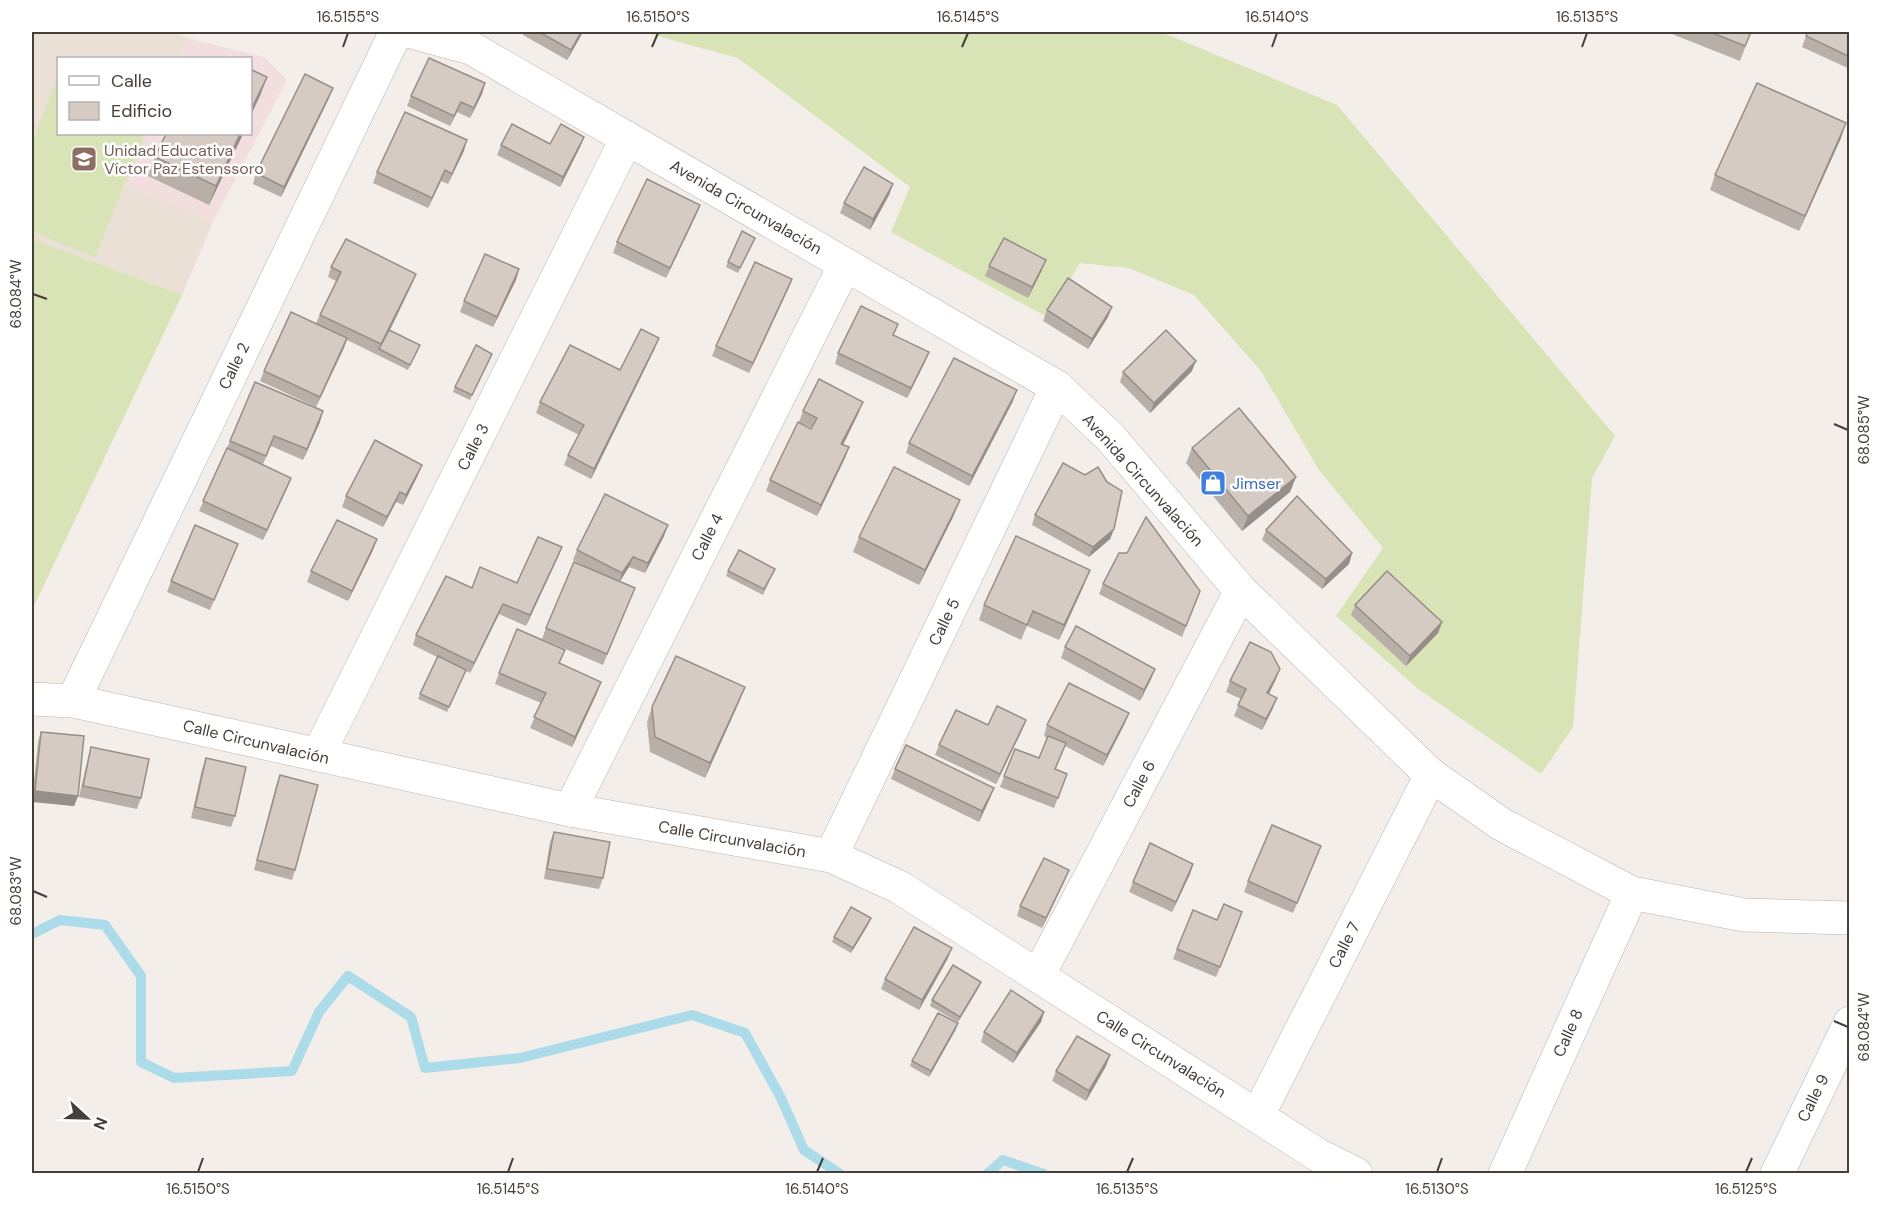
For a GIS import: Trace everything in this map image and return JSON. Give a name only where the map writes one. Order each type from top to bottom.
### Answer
[{"type":"street","name":"Calle 2","points":[[73,701],[396,32]]},
{"type":"street","name":"Avenida Circunvalación","points":[[412,32],[471,48],[1057,387],[1110,437],[1241,591],[1431,775],[1501,824],[1632,893],[1744,915],[1850,918]]},
{"type":"street","name":"Calle 3","points":[[318,755],[627,138]]},
{"type":"street","name":"Calle 4","points":[[570,810],[845,265]]},
{"type":"street","name":"Calle 5","points":[[831,856],[1057,387]]},
{"type":"street","name":"Calle 6","points":[[1038,976],[1241,591]]},
{"type":"street","name":"Calle Circunvalación","points":[[32,699],[73,701],[570,810],[831,856],[899,887],[1258,1115],[1326,1164],[1356,1173]]},
{"type":"street","name":"Calle 7","points":[[1258,1115],[1431,775]]},
{"type":"street","name":"Calle 8","points":[[1505,1173],[1632,893]]},
{"type":"street","name":"Calle 9","points":[[1778,1173],[1850,1023]]},
{"type":"shaded area","name":"Unidad Educativa Víctor Paz Estenssoro","points":[[32,32],[173,32],[195,40],[186,39],[178,57],[57,57],[57,135],[148,135],[127,185],[213,222],[182,295],[32,239]]},
{"type":"shaded area","points":[[186,38],[264,57],[287,80],[213,222],[127,185],[148,135],[252,135],[252,57],[178,57]]},
{"type":"green space","points":[[643,32],[1161,32],[1337,105],[1615,436],[1592,478],[1573,727],[1541,774],[1417,688],[1336,616],[1383,548],[1319,470],[1261,371],[1194,295],[1129,268],[1080,263],[1047,317],[891,232],[910,187],[738,58]]},
{"type":"green space","points":[[57,79],[57,135],[144,135],[95,257],[32,231],[32,144]]},
{"type":"green space","points":[[32,239],[182,295],[32,610]]},
{"type":"building","points":[[539,32],[581,32],[571,50]]},
{"type":"building","points":[[1710,32],[1751,32],[1745,46]]},
{"type":"building","points":[[1808,32],[1850,32],[1850,57],[1806,36]]},
{"type":"building","points":[[429,58],[485,83],[474,108],[461,102],[454,116],[411,96]]},
{"type":"building","points":[[252,70],[267,77],[252,108]]},
{"type":"building","points":[[305,74],[333,88],[284,187],[256,173]]},
{"type":"building","points":[[1757,83],[1846,123],[1805,216],[1715,175]]},
{"type":"building","points":[[405,112],[467,140],[452,174],[445,170],[432,198],[377,172]]},
{"type":"building","points":[[512,124],[550,144],[561,124],[584,137],[563,177],[501,145]]},
{"type":"building","points":[[166,135],[240,135],[216,186],[155,157]]},
{"type":"building","points":[[864,167],[893,184],[873,219],[844,203]]},
{"type":"building","points":[[647,179],[700,205],[670,268],[617,242]]},
{"type":"building","points":[[742,231],[755,238],[740,268],[728,262]]},
{"type":"building","points":[[1004,238],[1046,260],[1032,287],[989,266]]},
{"type":"building","points":[[346,239],[416,274],[381,344],[320,315],[341,272],[331,267]]},
{"type":"building","points":[[485,254],[519,269],[497,317],[464,301]]},
{"type":"building","points":[[755,262],[792,279],[753,363],[716,346]]},
{"type":"building","points":[[1068,278],[1112,307],[1092,339],[1047,310]]},
{"type":"building","points":[[861,306],[898,324],[893,335],[929,352],[911,388],[838,353]]},
{"type":"building","points":[[291,312],[347,338],[320,397],[264,371]]},
{"type":"building","points":[[641,329],[659,338],[594,469],[568,455],[584,425],[540,402],[570,345],[620,370]]},
{"type":"building","points":[[389,330],[420,345],[410,365],[379,349]]},
{"type":"building","points":[[1166,330],[1196,361],[1154,403],[1123,372]]},
{"type":"building","points":[[476,345],[492,354],[472,395],[455,387]]},
{"type":"building","points":[[954,358],[1017,390],[972,476],[909,443]]},
{"type":"building","points":[[819,379],[863,402],[841,444],[849,447],[821,505],[770,480],[798,422],[811,429],[817,418],[803,411]]},
{"type":"building","points":[[255,382],[323,411],[307,449],[274,436],[266,456],[230,441]]},
{"type":"building","points":[[1239,408],[1296,477],[1248,516],[1192,448]]},
{"type":"building","points":[[375,440],[422,465],[406,495],[400,492],[387,517],[346,496]]},
{"type":"building","points":[[227,448],[291,478],[267,530],[203,501]]},
{"type":"building","points":[[1063,463],[1085,475],[1098,467],[1107,482],[1122,491],[1114,529],[1093,547],[1035,515]]},
{"type":"building","points":[[894,467],[960,500],[925,570],[859,537]]},
{"type":"building","points":[[605,494],[668,525],[648,563],[633,557],[622,573],[577,550]]},
{"type":"building","points":[[1297,496],[1352,553],[1326,579],[1266,530]]},
{"type":"building","points":[[1146,517],[1200,591],[1186,626],[1103,584],[1119,553],[1127,553]]},
{"type":"building","points":[[337,520],[377,539],[352,591],[311,571]]},
{"type":"building","points":[[195,525],[238,544],[214,600],[171,581]]},
{"type":"building","points":[[1016,536],[1090,570],[1064,625],[1033,611],[1027,625],[984,605]]},
{"type":"building","points":[[538,537],[562,547],[530,615],[503,604],[474,663],[416,635],[446,576],[472,588],[480,567],[517,583]]},
{"type":"building","points":[[739,550],[775,569],[764,589],[728,571]]},
{"type":"building","points":[[574,562],[635,588],[607,654],[546,628]]},
{"type":"building","points":[[1387,571],[1442,622],[1410,656],[1355,605]]},
{"type":"building","points":[[1076,626],[1155,669],[1144,690],[1065,647]]},
{"type":"building","points":[[517,629],[565,650],[559,663],[601,682],[575,737],[534,717],[546,693],[499,673]]},
{"type":"building","points":[[1250,642],[1271,652],[1280,669],[1267,693],[1277,698],[1266,719],[1238,705],[1246,689],[1230,681]]},
{"type":"building","points":[[438,656],[466,670],[449,707],[420,694]]},
{"type":"building","points":[[676,656],[745,687],[710,763],[655,737],[652,707]]},
{"type":"building","points":[[1069,683],[1129,713],[1107,755],[1047,725]]},
{"type":"building","points":[[997,706],[1026,720],[1000,774],[939,745],[956,710],[988,725]]},
{"type":"building","points":[[41,732],[84,736],[78,796],[35,791]]},
{"type":"building","points":[[1048,736],[1066,743],[1055,769],[1067,774],[1058,798],[1004,776],[1015,749],[1039,758]]},
{"type":"building","points":[[906,745],[994,788],[982,811],[895,769]]},
{"type":"building","points":[[91,747],[149,759],[141,798],[83,786]]},
{"type":"building","points":[[206,758],[246,767],[235,816],[195,807]]},
{"type":"building","points":[[280,775],[318,785],[295,870],[257,860]]},
{"type":"building","points":[[1272,825],[1321,846],[1297,903],[1248,881]]},
{"type":"building","points":[[554,832],[610,842],[603,878],[547,869]]},
{"type":"building","points":[[1150,843],[1193,864],[1176,902],[1133,882]]},
{"type":"building","points":[[1044,858],[1069,870],[1046,918],[1020,906]]},
{"type":"building","points":[[1224,904],[1242,912],[1220,967],[1177,949],[1193,910],[1217,920]]},
{"type":"building","points":[[851,907],[871,918],[853,948],[834,937]]},
{"type":"building","points":[[914,927],[952,948],[922,1000],[885,979]]},
{"type":"building","points":[[953,965],[981,982],[960,1017],[932,1000]]},
{"type":"building","points":[[1011,990],[1044,1012],[1017,1053],[984,1032]]},
{"type":"building","points":[[938,1013],[958,1023],[931,1071],[912,1061]]},
{"type":"building","points":[[1077,1036],[1110,1055],[1089,1091],[1056,1071]]},
{"type":"waterway","points":[[32,934],[60,920],[105,925],[141,976],[141,1062],[174,1078],[292,1071],[319,1012],[348,976],[411,1017],[425,1068],[520,1058],[692,1015],[745,1033],[780,1096],[804,1150],[840,1174]]},
{"type":"waterway","points":[[987,1174],[1003,1160],[1044,1174]]},
{"type":"place","name":"Unidad Educativa Víctor Paz Estenssoro","points":[[84,159]]},
{"type":"place","name":"Jimser","points":[[1213,483]]}]
